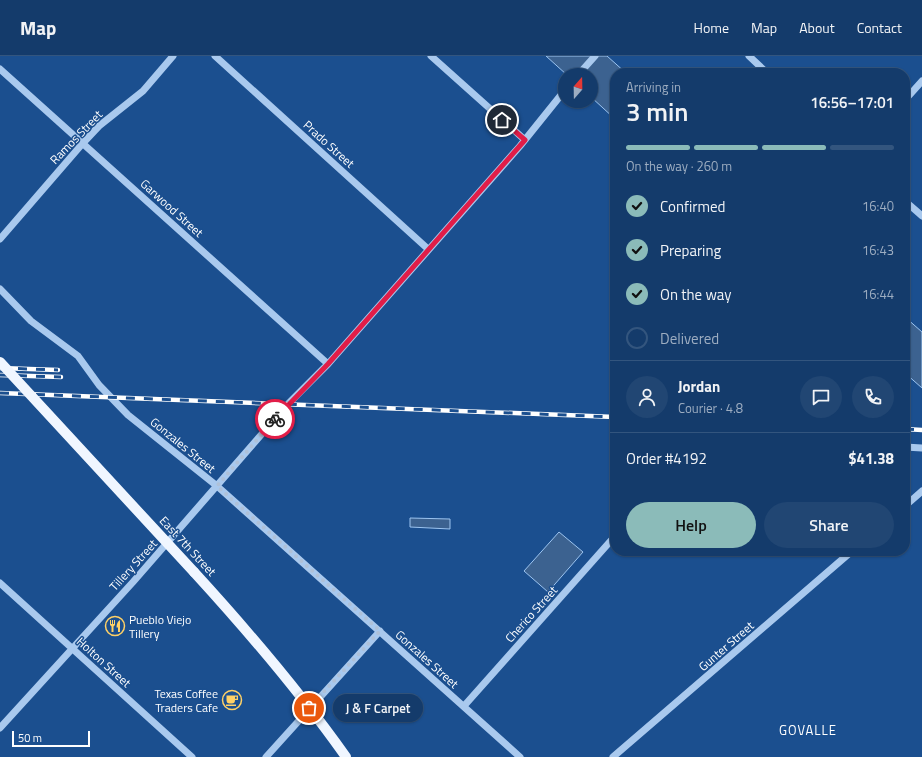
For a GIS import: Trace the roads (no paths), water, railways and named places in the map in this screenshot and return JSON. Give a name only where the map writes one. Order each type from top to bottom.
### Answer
[{"type":"main road","name":"East 7th Street","points":[[0,362],[240,623],[309,708],[346,757]]},
{"type":"street","name":"Ramos Street","points":[[0,239],[99,126],[143,91],[173,56]]},
{"type":"street","name":"Prado Street","points":[[215,56],[428,249]]},
{"type":"street","points":[[431,56],[525,140]]},
{"type":"street","points":[[584,68],[594,56]]},
{"type":"street","points":[[749,56],[762,68]]},
{"type":"street","name":"Garwood Street","points":[[0,69],[328,364]]},
{"type":"street","points":[[910,94],[922,81]]},
{"type":"street","name":"Tillery Street","points":[[0,728],[217,486],[288,404],[328,364],[525,140],[558,99]]},
{"type":"street","points":[[910,205],[922,216]]},
{"type":"street","name":"Gonzales Street","points":[[0,289],[31,321],[78,356],[100,385],[128,415],[217,486],[520,757]]},
{"type":"street","points":[[910,447],[922,448]]},
{"type":"street","points":[[910,502],[922,491]]},
{"type":"street","name":"Cherico Street","points":[[464,706],[610,542]]},
{"type":"street","name":"Gunter Street","points":[[613,757],[846,556]]},
{"type":"street","name":"Holton Street","points":[[0,583],[192,757]]},
{"type":"street","points":[[266,757],[380,631]]},
{"type":"water","points":[[546,56],[607,56],[620,68],[610,68],[610,114],[598,103],[598,68],[559,68]]},
{"type":"water","points":[[910,321],[922,332],[922,388],[910,377]]},
{"type":"water","points":[[410,518],[450,519],[450,529],[410,527]]},
{"type":"water","points":[[559,532],[583,552],[548,592],[524,571]]},
{"type":"railway","points":[[0,368],[58,370]]},
{"type":"railway","points":[[0,375],[61,377]]},
{"type":"railway","points":[[0,393],[610,417]]},
{"type":"railway","points":[[910,429],[922,430]]},
{"type":"place","name":"Pueblo Viejo Tillery","points":[[115,626]]},
{"type":"place","name":"Texas Coffee Traders Cafe","points":[[232,700]]},
{"type":"place","name":"J & F Carpet","points":[[309,708]]},
{"type":"district","name":"GOVALLE","points":[[808,730]]}]
